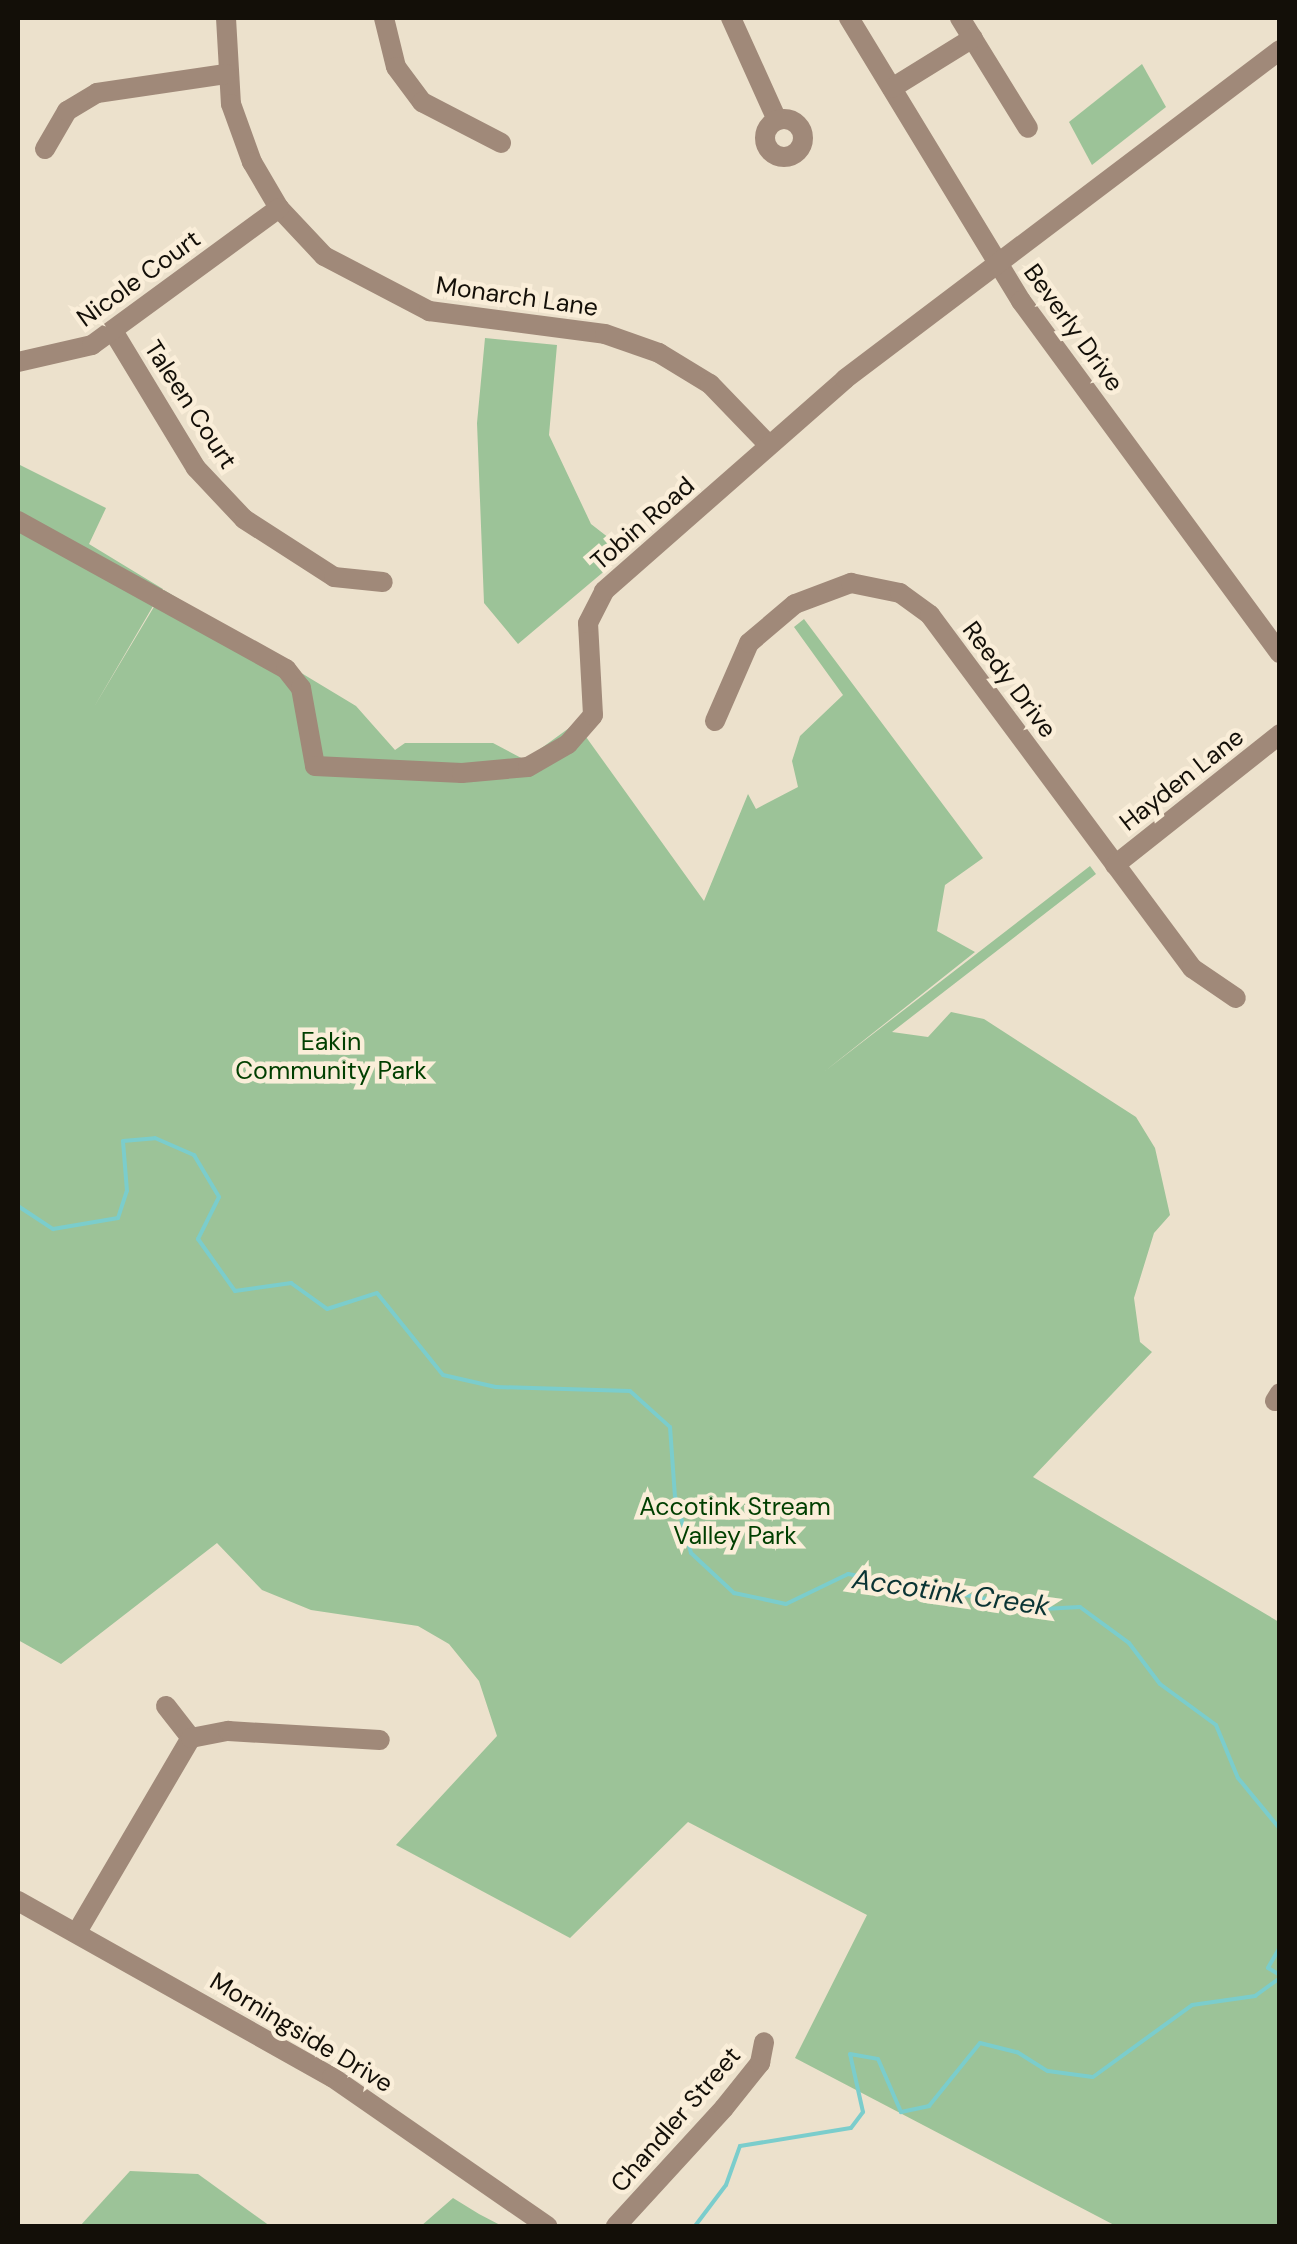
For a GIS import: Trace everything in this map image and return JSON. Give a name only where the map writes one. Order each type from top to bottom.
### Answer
[{"type":"street","name":"Monarch Lane","points":[[226,18],[226,74],[240,134],[279,208],[324,256],[402,302],[462,319],[605,334],[659,353],[710,384],[768,444]]},
{"type":"street","points":[[384,18],[396,67],[422,102],[500,143]]},
{"type":"street","points":[[730,18],[777,120]]},
{"type":"street","name":"Beverly Drive","points":[[848,18],[997,264],[1280,653]]},
{"type":"street","points":[[960,18],[1028,128]]},
{"type":"street","points":[[892,88],[972,38]]},
{"type":"street","name":"Tobin Road","points":[[18,521],[286,669],[301,688],[315,766],[505,773],[568,744],[593,715],[588,623],[604,591],[768,444],[1280,50]]},
{"type":"street","points":[[45,148],[67,111],[96,93],[226,74]]},
{"type":"street","name":"Nicole Court","points":[[18,362],[73,354],[113,331],[279,208]]},
{"type":"street","name":"Taleen Court","points":[[113,331],[196,468],[244,519],[334,577],[383,582]]},
{"type":"street","name":"Reedy Drive","points":[[715,722],[750,642],[796,604],[852,583],[900,593],[930,615],[1192,968],[1236,998]]},
{"type":"street","name":"Hayden Lane","points":[[1115,865],[1280,734]]},
{"type":"street","points":[[166,1706],[192,1738]]},
{"type":"street","points":[[77,1932],[192,1738],[228,1731],[380,1740]]},
{"type":"street","name":"Morningside Drive","points":[[18,1901],[332,2077],[547,2226]]},
{"type":"street","name":"Chandler Street","points":[[616,2226],[724,2108],[760,2063],[764,2042]]},
{"type":"green space","points":[[1142,64],[1166,107],[1092,165],[1069,122]]},
{"type":"green space","points":[[485,338],[557,345],[549,435],[591,524],[627,552],[518,644],[484,603],[477,423]]},
{"type":"green space","points":[[18,464],[106,508],[89,544],[163,589],[94,707],[164,590],[356,706],[395,750],[405,743],[493,743],[525,760],[576,723],[704,901],[748,794],[756,809],[798,787],[792,761],[800,736],[843,695],[794,627],[804,619],[983,858],[945,885],[937,931],[975,952],[825,1071],[1090,866],[1096,874],[892,1032],[928,1037],[951,1012],[984,1019],[1136,1117],[1155,1148],[1170,1215],[1154,1233],[1134,1298],[1140,1342],[1152,1352],[1033,1477],[1279,1622],[1279,2226],[1116,2226],[795,2058],[867,1915],[688,1822],[570,1938],[396,1845],[497,1736],[479,1681],[449,1644],[418,1626],[311,1610],[262,1590],[217,1543],[61,1664],[18,1640]]},
{"type":"green space","points":[[130,2171],[198,2174],[270,2226],[80,2226]]},
{"type":"green space","points":[[453,2198],[479,2214],[502,2226],[421,2226]]},
{"type":"waterway","name":"Accotink Creek","points":[[18,1206],[53,1229],[118,1218],[127,1191],[123,1141],[155,1138],[194,1155],[219,1197],[198,1239],[235,1291],[291,1283],[327,1309],[377,1293],[443,1375],[496,1387],[630,1391],[670,1427],[675,1496],[691,1553],[734,1593],[786,1604],[848,1574],[1043,1609],[1080,1607],[1129,1643],[1160,1684],[1216,1725],[1238,1778],[1280,1829]]},
{"type":"waterway","name":"Accotink Creek","points":[[1280,1947],[1268,1968],[1280,1975]]},
{"type":"waterway","points":[[695,2226],[726,2185],[740,2146],[851,2128],[863,2112],[850,2054],[878,2059],[901,2112],[929,2106],[980,2043],[1017,2052],[1048,2071],[1093,2077],[1192,2005],[1255,1996],[1280,1978]]},
{"type":"park label","name":"Eakin Community Park","points":[[331,1058]]},
{"type":"park label","name":"Accotink Stream Valley Park","points":[[735,1522]]}]
